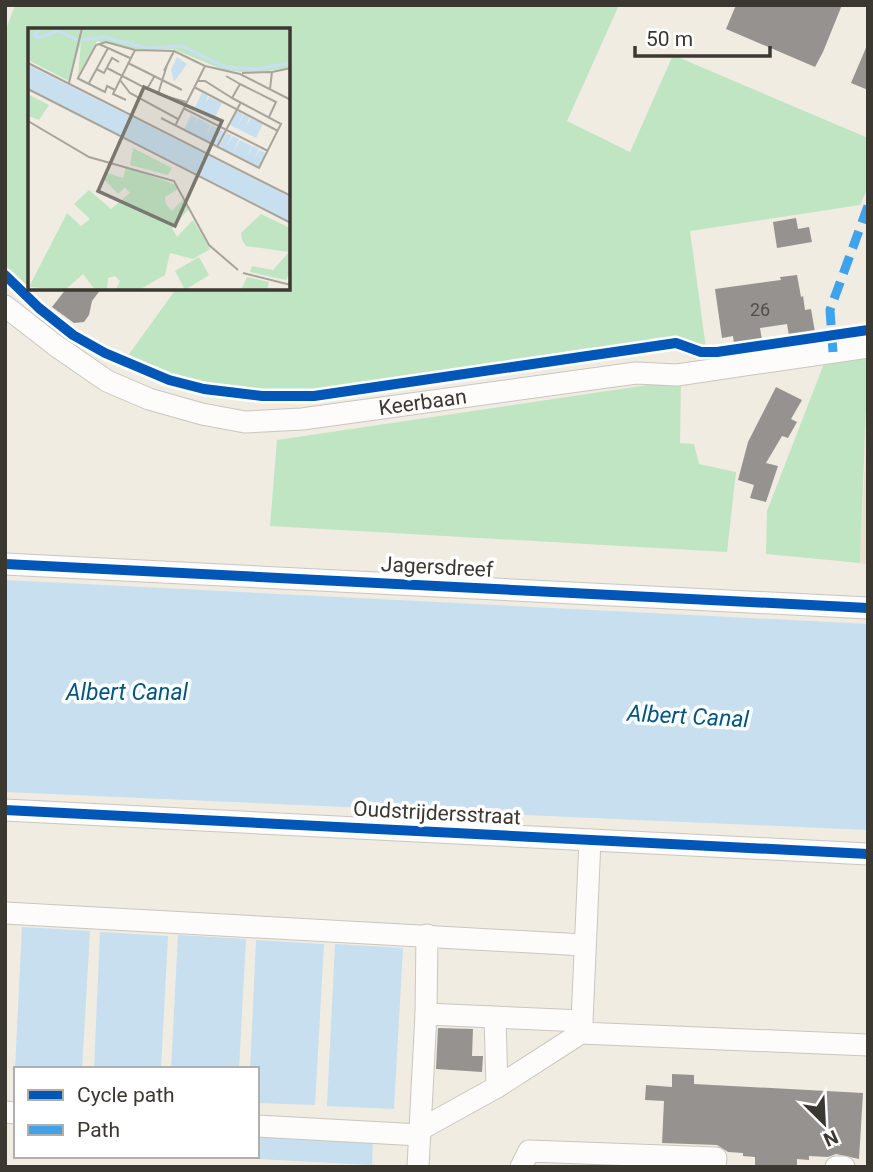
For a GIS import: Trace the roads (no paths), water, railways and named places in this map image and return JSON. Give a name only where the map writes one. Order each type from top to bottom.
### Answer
[{"type":"street","name":"Keerbaan","points":[[5,306],[107,381],[188,410],[245,422],[302,419],[636,373],[677,376],[868,347]]},
{"type":"street","name":"Jagersdreef","points":[[5,564],[868,608]]},
{"type":"street","name":"Oudstrijdersstraat","points":[[5,810],[868,854]]},
{"type":"street","points":[[581,1027],[590,841]]},
{"type":"street","points":[[5,913],[584,945]]},
{"type":"street","points":[[418,1167],[427,935]]},
{"type":"street","points":[[426,1014],[581,1027],[868,1045]]},
{"type":"street","points":[[495,1018],[497,1087]]},
{"type":"street","points":[[259,1126],[420,1132],[497,1087],[581,1027]]},
{"type":"street","points":[[521,1167],[529,1151],[716,1158],[715,1167]]},
{"type":"street","points":[[836,1167],[845,1167]]},
{"type":"water","name":"Albert Canal","points":[[5,580],[868,624],[868,830],[5,792]]},
{"type":"water","points":[[22,927],[90,931],[82,1067],[15,1067]]},
{"type":"water","points":[[100,932],[168,936],[161,1067],[94,1067]]},
{"type":"water","points":[[178,935],[246,939],[239,1067],[171,1067]]},
{"type":"water","points":[[256,940],[324,944],[315,1105],[259,1103],[259,1067],[250,1067]]},
{"type":"water","points":[[335,944],[403,948],[394,1109],[327,1106]]},
{"type":"water","points":[[259,1134],[373,1140],[372,1165],[237,1158],[259,1158]]}]
